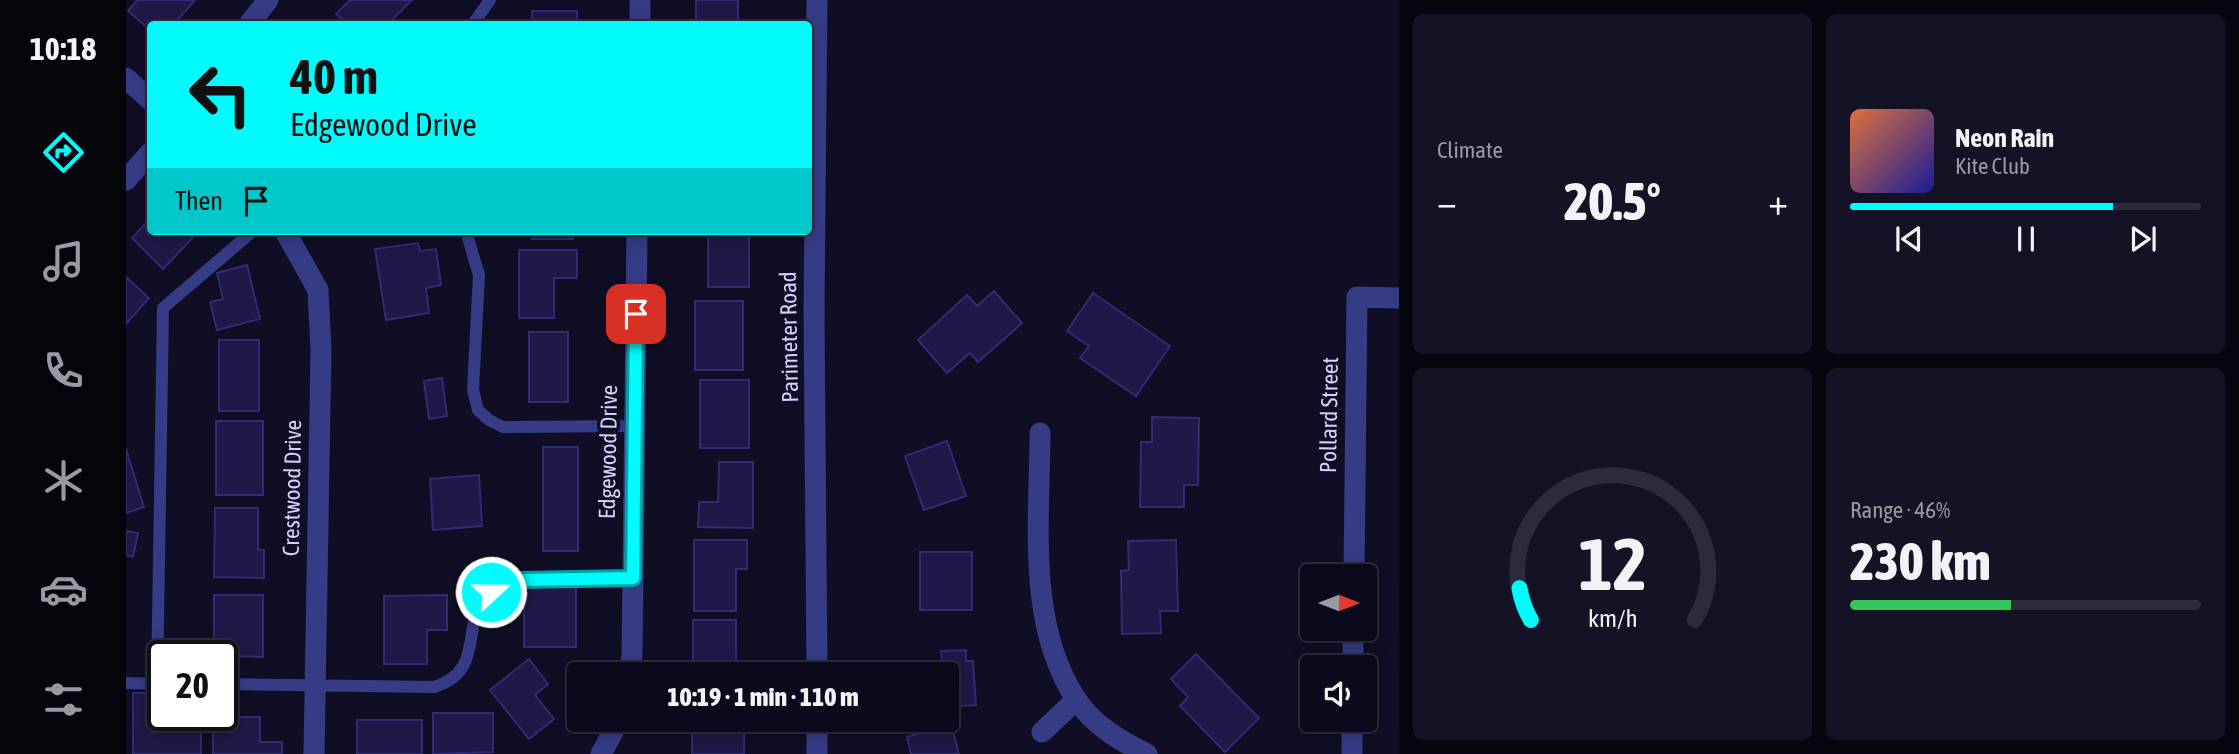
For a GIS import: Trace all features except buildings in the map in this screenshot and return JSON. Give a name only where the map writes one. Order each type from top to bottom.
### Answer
[{"type":"street","points":[[252,21],[268,0]]},
{"type":"street","points":[[640,0],[640,21]]},
{"type":"street","name":"Parimeter Road","points":[[817,0],[814,312],[817,662]]},
{"type":"street","points":[[126,78],[147,97]]},
{"type":"street","points":[[126,180],[147,156]]},
{"type":"street","name":"Crestwood Drive","points":[[287,235],[318,290],[321,350],[314,754]]},
{"type":"street","name":"Edgewood Drive","points":[[630,662],[637,235]]},
{"type":"street","name":"Pollard Street","points":[[1354,564],[1357,297],[1399,298]]},
{"type":"street","points":[[1041,433],[1042,591],[1054,650],[1076,699],[1107,731],[1147,754]]},
{"type":"street","points":[[1042,732],[1076,699]]},
{"type":"street","points":[[601,754],[613,732]]},
{"type":"street","points":[[817,732],[817,754]]},
{"type":"street","points":[[1352,732],[1352,754]]},
{"type":"lane","points":[[475,21],[490,0]]},
{"type":"lane","points":[[160,640],[163,308],[248,235]]},
{"type":"lane","points":[[467,235],[479,275],[473,390],[478,410],[503,427],[635,426]]},
{"type":"lane","points":[[238,684],[434,687],[450,682],[463,669],[469,654],[475,614],[480,601],[505,583],[520,580],[633,578]]},
{"type":"lane","points":[[126,683],[147,684]]},
{"type":"route","points":[[491,592],[505,583],[520,580],[633,578],[636,314]]}]
